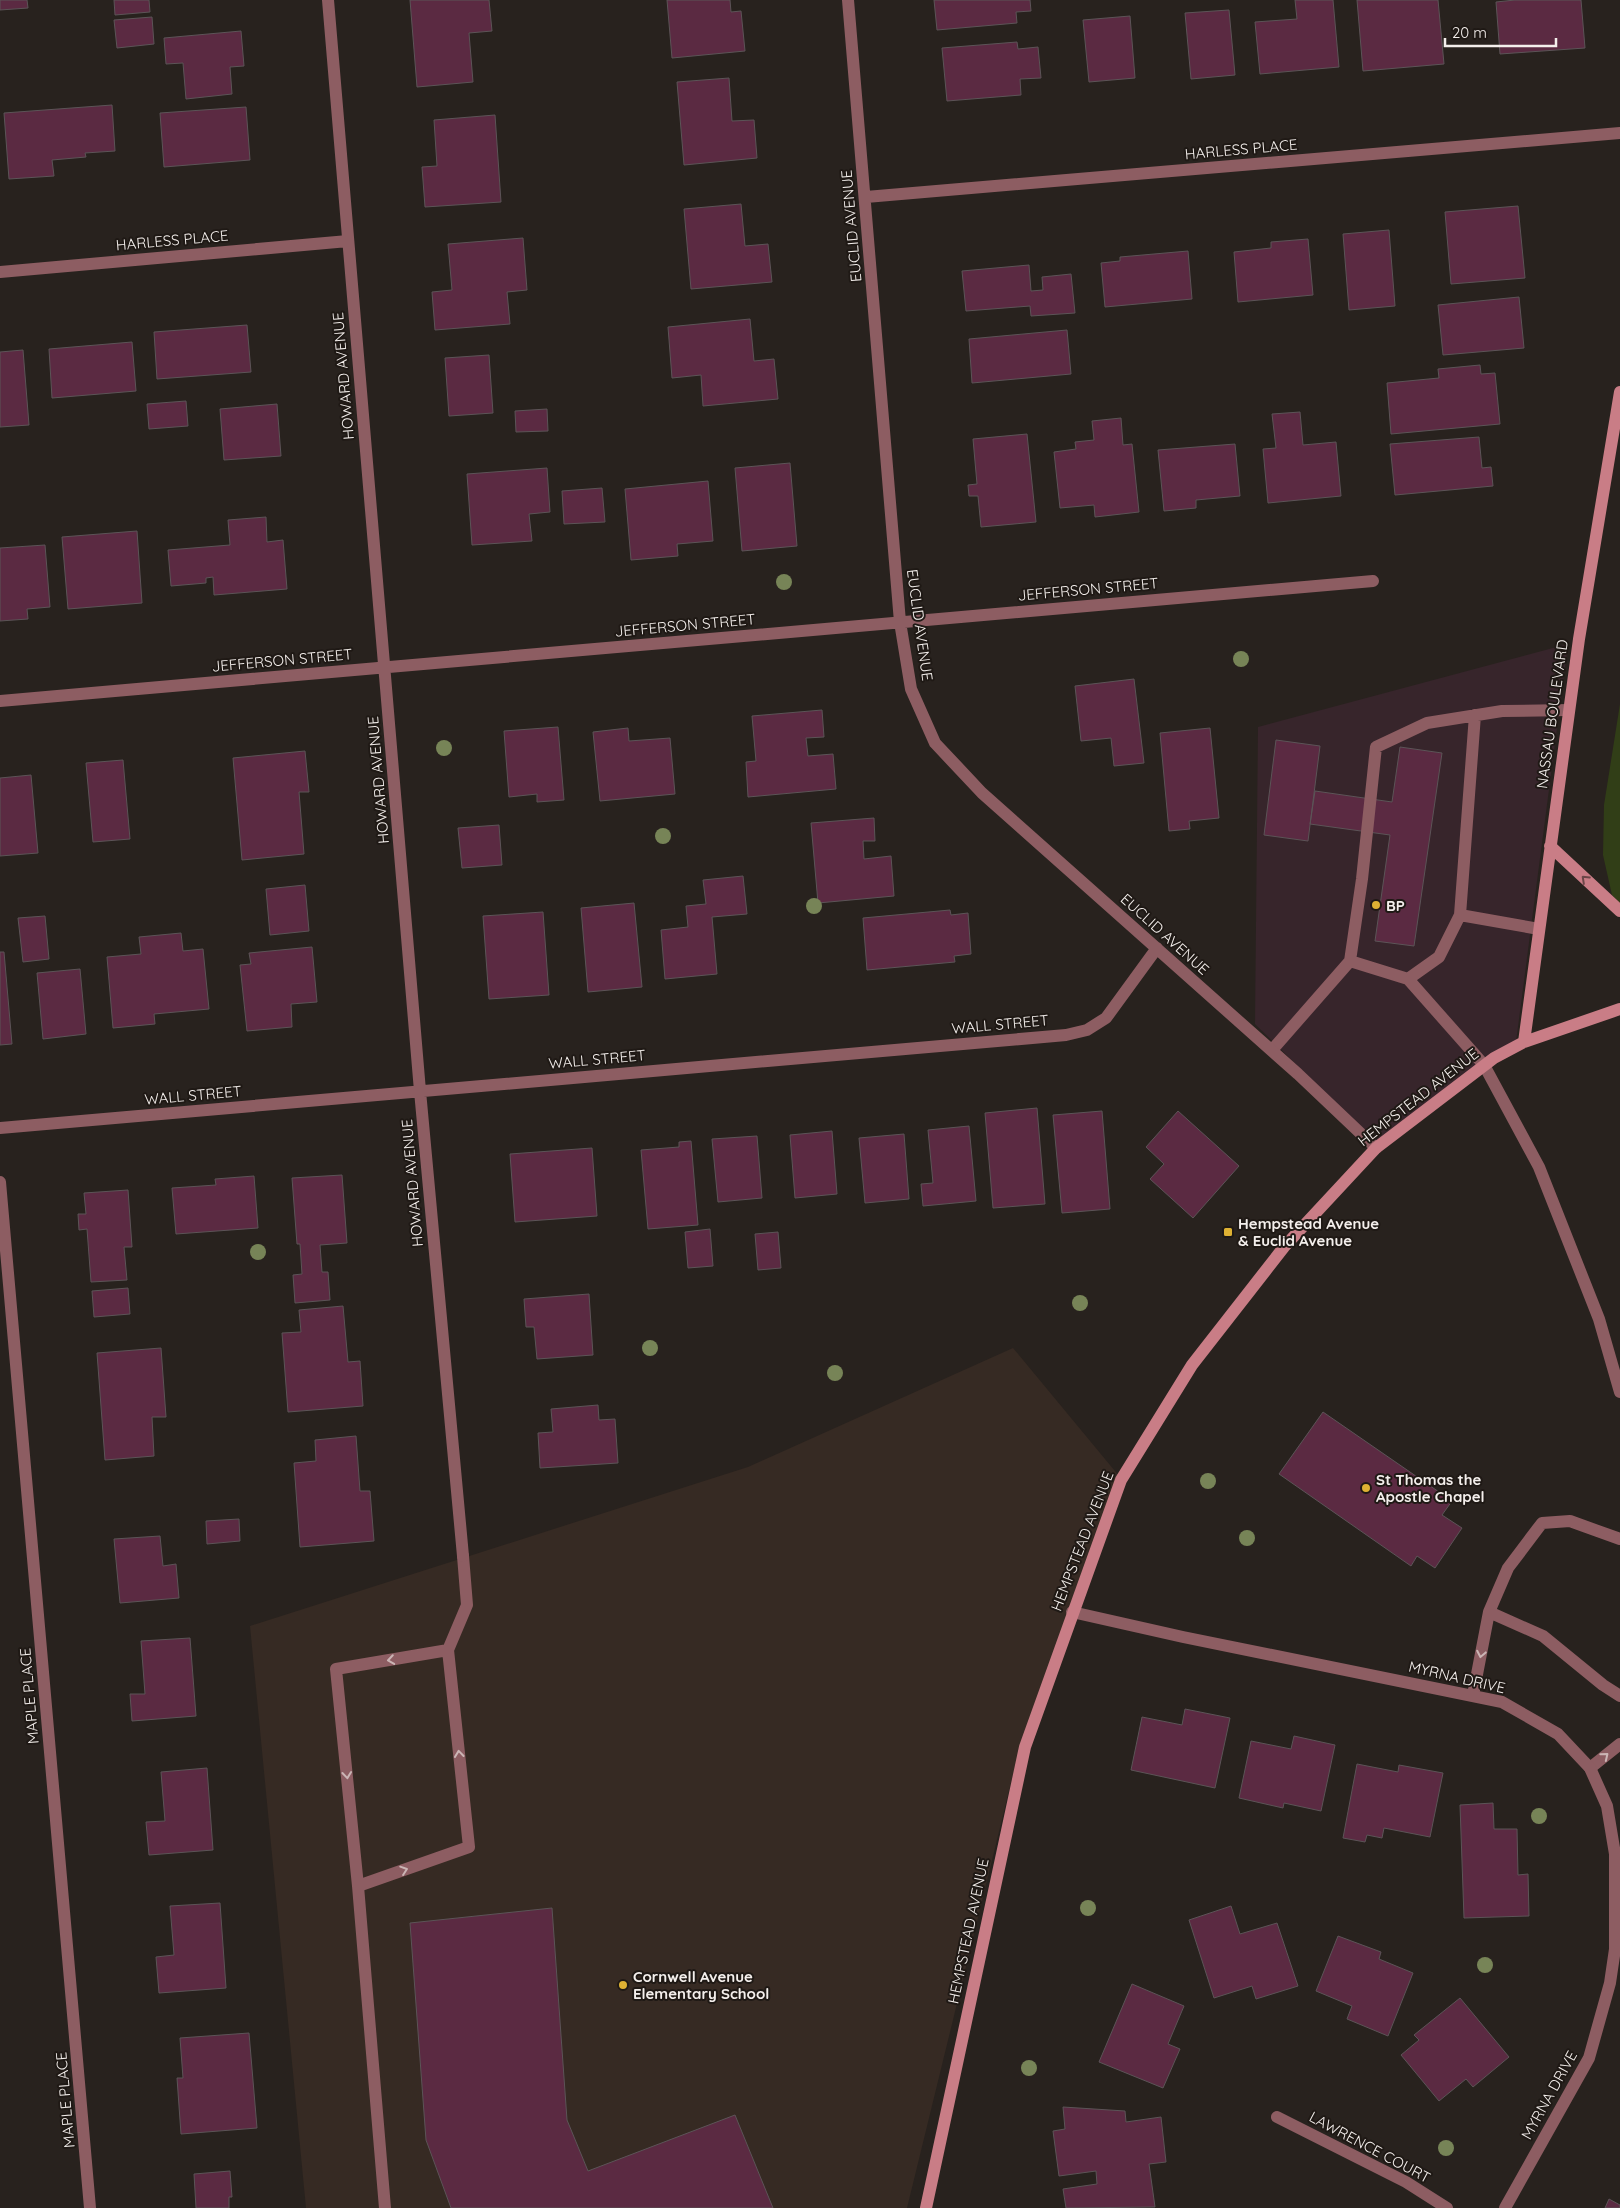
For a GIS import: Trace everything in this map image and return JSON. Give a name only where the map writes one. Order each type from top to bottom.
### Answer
[{"type":"main road","name":"NASSAU BOULEVARD","points":[[1524,1042],[1570,710],[1620,392]]},
{"type":"main road","points":[[1550,846],[1620,911]]},
{"type":"main road","name":"HEMPSTEAD AVENUE","points":[[926,2208],[1025,1747],[1121,1480],[1192,1365],[1284,1247],[1376,1148],[1484,1065],[1524,1042],[1620,1009]]},
{"type":"street","name":"HOWARD AVENUE","points":[[328,0],[420,1091],[464,1556],[467,1605],[448,1650]]},
{"type":"street","name":"EUCLID AVENUE","points":[[848,0],[866,197],[900,622],[911,689],[935,743],[982,793],[1272,1050],[1376,1148]]},
{"type":"street","name":"HARLESS PLACE","points":[[866,197],[1620,133]]},
{"type":"street","name":"HARLESS PLACE","points":[[0,272],[348,241]]},
{"type":"street","name":"JEFFERSON STREET","points":[[0,701],[1373,581]]},
{"type":"street","points":[[1272,1050],[1350,961],[1362,879],[1376,747],[1427,724],[1502,711],[1570,710]]},
{"type":"street","points":[[1408,979],[1439,957],[1460,915],[1475,715]]},
{"type":"street","points":[[1460,915],[1539,929]]},
{"type":"street","name":"WALL STREET","points":[[0,1128],[1066,1035],[1087,1030],[1106,1018],[1156,948]]},
{"type":"street","points":[[1350,961],[1408,979],[1484,1065],[1539,1167],[1599,1319],[1620,1392]]},
{"type":"street","name":"MAPLE PLACE","points":[[0,1182],[90,2208]]},
{"type":"street","points":[[1473,1695],[1489,1612],[1508,1568],[1542,1524],[1570,1521],[1620,1538]]},
{"type":"street","name":"MYRNA DRIVE","points":[[1072,1612],[1184,1637],[1502,1702],[1558,1734],[1590,1768],[1607,1806],[1615,1854],[1615,1949],[1610,1983],[1589,2058],[1505,2208]]},
{"type":"street","points":[[1489,1612],[1543,1636],[1603,1686],[1620,1696]]},
{"type":"street","points":[[358,1886],[469,1848],[448,1650],[336,1669],[358,1886],[385,2208]]},
{"type":"street","points":[[1590,1768],[1620,1744]]},
{"type":"street","name":"LAWRENCE COURT","points":[[1276,2117],[1390,2173],[1446,2208]]},
{"type":"shaded area","points":[[1568,644],[1516,1042],[1377,1144],[1255,1024],[1258,727]]},
{"type":"shaded area","name":"Cornwell Avenue Elementary School","points":[[1013,1348],[1124,1482],[1016,1762],[907,2208],[306,2208],[250,1626],[748,1467]]},
{"type":"green space","points":[[1620,704],[1620,903],[1612,895],[1603,855],[1604,805]]},
{"type":"building","points":[[0,0],[27,0],[28,8],[0,10]]},
{"type":"building","points":[[114,0],[149,0],[150,12],[115,15]]},
{"type":"building","points":[[410,0],[489,0],[492,31],[469,33],[473,82],[417,87]]},
{"type":"building","points":[[667,0],[730,0],[731,12],[741,11],[745,51],[672,58]]},
{"type":"building","points":[[934,0],[1030,0],[1031,11],[1016,12],[1017,23],[937,30]]},
{"type":"building","points":[[1295,0],[1333,0],[1339,67],[1260,74],[1255,22],[1297,19]]},
{"type":"building","points":[[1357,0],[1438,0],[1444,64],[1363,71]]},
{"type":"building","points":[[1515,0],[1581,0],[1585,48],[1500,54],[1496,2]]},
{"type":"building","points":[[1229,10],[1235,75],[1191,79],[1185,13]]},
{"type":"building","points":[[1130,16],[1135,78],[1089,82],[1083,20]]},
{"type":"building","points":[[152,17],[154,44],[117,48],[114,20]]},
{"type":"building","points":[[241,31],[244,66],[230,67],[232,94],[186,99],[183,63],[166,64],[164,38]]},
{"type":"building","points":[[1017,42],[1018,49],[1038,47],[1041,78],[1020,79],[1021,95],[947,101],[942,48]]},
{"type":"building","points":[[729,78],[732,121],[754,120],[757,158],[684,165],[677,82]]},
{"type":"building","points":[[112,105],[115,151],[85,153],[86,157],[52,160],[54,176],[9,179],[4,113]]},
{"type":"building","points":[[246,107],[250,160],[164,167],[160,113]]},
{"type":"building","points":[[495,115],[501,202],[425,207],[422,167],[437,166],[434,120]]},
{"type":"building","points":[[741,204],[745,246],[768,244],[772,282],[691,289],[684,209]]},
{"type":"building","points":[[1518,206],[1525,278],[1451,284],[1445,212]]},
{"type":"building","points":[[1389,230],[1395,306],[1349,310],[1343,234]]},
{"type":"building","points":[[523,238],[527,290],[507,292],[510,324],[435,330],[432,292],[452,290],[448,244]]},
{"type":"building","points":[[1308,239],[1313,295],[1238,302],[1234,252],[1271,248],[1271,242]]},
{"type":"building","points":[[1188,251],[1192,299],[1105,307],[1101,263],[1120,261],[1120,257]]},
{"type":"building","points":[[1029,265],[1031,291],[1043,290],[1042,277],[1071,274],[1075,313],[1031,316],[1030,306],[966,311],[962,271]]},
{"type":"building","points":[[1519,297],[1524,348],[1443,355],[1438,305]]},
{"type":"building","points":[[750,319],[754,361],[774,359],[778,399],[703,406],[701,375],[672,378],[668,327]]},
{"type":"building","points":[[247,325],[251,372],[157,379],[154,332]]},
{"type":"building","points":[[1067,330],[1071,374],[972,383],[969,339]]},
{"type":"building","points":[[132,342],[136,391],[52,398],[49,349]]},
{"type":"building","points":[[23,350],[29,425],[0,427],[0,352]]},
{"type":"building","points":[[489,355],[493,413],[449,416],[445,358]]},
{"type":"building","points":[[1480,365],[1481,374],[1495,373],[1500,424],[1391,434],[1387,383],[1439,378],[1438,369]]},
{"type":"building","points":[[186,401],[188,426],[149,429],[147,404]]},
{"type":"building","points":[[277,404],[281,456],[224,460],[220,409]]},
{"type":"building","points":[[547,409],[548,431],[516,432],[515,411]]},
{"type":"building","points":[[1300,412],[1303,445],[1336,442],[1341,496],[1268,503],[1263,449],[1276,448],[1272,414]]},
{"type":"building","points":[[1121,418],[1123,445],[1132,444],[1139,512],[1095,517],[1094,505],[1060,508],[1054,452],[1076,449],[1075,442],[1094,440],[1092,421]]},
{"type":"building","points":[[1027,434],[1036,522],[981,527],[978,496],[969,496],[968,485],[977,484],[973,439]]},
{"type":"building","points":[[1479,437],[1482,468],[1491,467],[1493,486],[1395,495],[1390,444]]},
{"type":"building","points":[[1235,444],[1240,496],[1196,500],[1196,508],[1164,511],[1158,450]]},
{"type":"building","points":[[790,463],[797,546],[742,551],[735,468]]},
{"type":"building","points":[[547,468],[550,512],[529,514],[532,541],[472,545],[467,474]]},
{"type":"building","points":[[708,481],[713,541],[677,544],[678,556],[631,560],[625,489]]},
{"type":"building","points":[[602,488],[605,522],[564,524],[562,491]]},
{"type":"building","points":[[266,517],[267,542],[283,540],[287,589],[214,595],[213,577],[206,578],[206,583],[171,586],[168,550],[230,545],[228,520]]},
{"type":"building","points":[[137,531],[142,603],[68,609],[62,537]]},
{"type":"building","points":[[45,545],[50,607],[27,609],[28,619],[0,621],[0,548]]},
{"type":"building","points":[[1134,679],[1144,763],[1114,766],[1111,738],[1081,741],[1075,686]]},
{"type":"building","points":[[822,710],[824,737],[806,738],[808,756],[833,754],[836,789],[748,797],[746,762],[756,761],[752,716]]},
{"type":"building","points":[[558,727],[564,800],[537,802],[537,794],[509,797],[504,731]]},
{"type":"building","points":[[628,728],[629,741],[670,738],[675,794],[600,801],[593,732]]},
{"type":"building","points":[[1210,728],[1219,818],[1189,821],[1190,829],[1169,831],[1160,733]]},
{"type":"building","points":[[1276,740],[1320,746],[1308,841],[1264,835]]},
{"type":"building","points":[[1400,747],[1442,753],[1414,946],[1375,941],[1390,835],[1310,824],[1315,791],[1392,802]]},
{"type":"building","points":[[305,751],[309,792],[299,792],[304,854],[242,860],[233,758]]},
{"type":"building","points":[[123,760],[130,839],[93,842],[86,763]]},
{"type":"building","points":[[31,775],[38,853],[0,856],[0,778]]},
{"type":"building","points":[[874,818],[875,841],[863,841],[864,859],[891,856],[894,896],[818,903],[811,823]]},
{"type":"building","points":[[499,825],[502,865],[462,868],[458,828]]},
{"type":"building","points":[[743,876],[747,914],[712,917],[717,974],[665,979],[661,930],[688,927],[686,906],[706,904],[703,880]]},
{"type":"building","points":[[305,885],[309,931],[270,935],[266,889]]},
{"type":"building","points":[[634,903],[642,987],[588,992],[581,908]]},
{"type":"building","points":[[950,910],[951,915],[968,913],[971,954],[954,956],[955,962],[867,970],[863,918]]},
{"type":"building","points":[[543,912],[549,995],[489,999],[483,916]]},
{"type":"building","points":[[45,916],[49,959],[23,962],[18,918]]},
{"type":"building","points":[[181,933],[183,951],[203,949],[209,1009],[154,1014],[155,1024],[113,1028],[107,957],[141,954],[139,937]]},
{"type":"building","points":[[312,947],[317,1002],[291,1004],[292,1027],[247,1031],[240,965],[251,964],[249,953]]},
{"type":"building","points":[[0,952],[4,952],[12,1044],[0,1045]]},
{"type":"building","points":[[80,969],[86,1034],[43,1039],[37,973]]},
{"type":"building","points":[[1037,1108],[1045,1204],[993,1208],[985,1113]]},
{"type":"building","points":[[1102,1111],[1110,1209],[1062,1213],[1053,1115]]},
{"type":"building","points":[[1178,1111],[1239,1166],[1193,1218],[1150,1179],[1164,1164],[1146,1147]]},
{"type":"building","points":[[969,1126],[976,1201],[923,1206],[921,1184],[933,1183],[928,1130]]},
{"type":"building","points":[[832,1131],[837,1194],[795,1198],[790,1135]]},
{"type":"building","points":[[904,1134],[909,1199],[865,1203],[859,1138]]},
{"type":"building","points":[[757,1136],[762,1198],[718,1202],[712,1139]]},
{"type":"building","points":[[691,1141],[698,1225],[648,1229],[641,1150],[679,1147],[679,1142]]},
{"type":"building","points":[[592,1148],[597,1216],[515,1222],[510,1154]]},
{"type":"building","points":[[342,1175],[347,1243],[320,1245],[322,1272],[328,1272],[330,1300],[295,1303],[293,1275],[302,1274],[300,1244],[297,1244],[292,1178]]},
{"type":"building","points":[[254,1176],[258,1228],[176,1234],[172,1188],[216,1185],[215,1179]]},
{"type":"building","points":[[128,1190],[132,1247],[124,1247],[127,1280],[91,1282],[87,1229],[79,1230],[78,1214],[86,1214],[84,1193]]},
{"type":"building","points":[[710,1229],[713,1266],[688,1268],[685,1232]]},
{"type":"building","points":[[778,1232],[781,1268],[758,1270],[755,1234]]},
{"type":"building","points":[[128,1288],[130,1314],[94,1317],[92,1291]]},
{"type":"building","points":[[589,1294],[593,1355],[537,1359],[534,1327],[526,1327],[524,1299]]},
{"type":"building","points":[[343,1306],[348,1362],[360,1361],[363,1406],[288,1412],[282,1333],[301,1332],[299,1310]]},
{"type":"building","points":[[161,1348],[166,1417],[152,1417],[154,1456],[105,1460],[97,1353]]},
{"type":"building","points":[[598,1405],[599,1420],[615,1419],[618,1463],[540,1468],[538,1433],[553,1432],[551,1409]]},
{"type":"building","name":"St Thomas the Apostle Chapel","points":[[1323,1412],[1452,1501],[1442,1515],[1462,1528],[1435,1568],[1417,1556],[1411,1566],[1279,1474]]},
{"type":"building","points":[[356,1436],[360,1491],[370,1491],[374,1541],[300,1547],[294,1463],[316,1461],[315,1440]]},
{"type":"building","points":[[239,1519],[240,1541],[207,1544],[206,1521]]},
{"type":"building","points":[[160,1536],[163,1566],[176,1564],[179,1598],[120,1603],[114,1539]]},
{"type":"building","points":[[190,1638],[196,1716],[132,1721],[130,1694],[145,1694],[141,1641]]},
{"type":"building","points":[[1185,1709],[1230,1718],[1215,1788],[1131,1770],[1142,1717],[1182,1725]]},
{"type":"building","points":[[1294,1736],[1335,1745],[1321,1811],[1284,1803],[1283,1808],[1239,1798],[1251,1741],[1291,1749]]},
{"type":"building","points":[[1357,1764],[1398,1772],[1399,1765],[1443,1773],[1430,1837],[1384,1828],[1382,1838],[1367,1835],[1365,1842],[1343,1838]]},
{"type":"building","points":[[207,1768],[213,1850],[149,1855],[146,1822],[165,1821],[161,1772]]},
{"type":"building","points":[[1493,1803],[1494,1829],[1517,1829],[1518,1875],[1528,1874],[1529,1916],[1464,1918],[1460,1805]]},
{"type":"building","points":[[220,1903],[226,1988],[159,1993],[156,1957],[174,1955],[170,1906]]},
{"type":"building","points":[[1231,1906],[1240,1934],[1277,1923],[1298,1986],[1256,1999],[1252,1986],[1214,1998],[1189,1920]]},
{"type":"building","points":[[552,1908],[567,2120],[588,2171],[735,2115],[773,2208],[451,2208],[426,2140],[410,1923]]},
{"type":"building","points":[[1338,1936],[1381,1952],[1379,1959],[1413,1973],[1388,2036],[1347,2019],[1352,2006],[1316,1991]]},
{"type":"building","points":[[1132,1984],[1184,2006],[1168,2044],[1180,2049],[1163,2088],[1099,2062]]},
{"type":"building","points":[[1460,1998],[1509,2057],[1473,2087],[1466,2079],[1439,2101],[1401,2055],[1419,2040],[1414,2035]]},
{"type":"building","points":[[249,2033],[257,2128],[181,2134],[177,2078],[183,2078],[180,2038]]},
{"type":"building","points":[[1063,2107],[1125,2111],[1126,2122],[1161,2117],[1166,2162],[1149,2164],[1155,2207],[1066,2208],[1063,2189],[1097,2184],[1096,2171],[1059,2176],[1053,2131],[1065,2129]]},
{"type":"building","points":[[230,2171],[232,2197],[229,2197],[229,2208],[196,2208],[194,2174]]},
{"type":"building","points":[[1609,2199],[1620,2205],[1620,2208],[1605,2208]]},
{"type":"place","name":"BP","points":[[1376,905]]},
{"type":"place","name":"Hempstead Avenue & Euclid Avenue","points":[[1228,1232]]},
{"type":"place","name":"St Thomas the Apostle Chapel","points":[[1366,1488]]},
{"type":"place","name":"Cornwell Avenue Elementary School","points":[[623,1985]]}]
